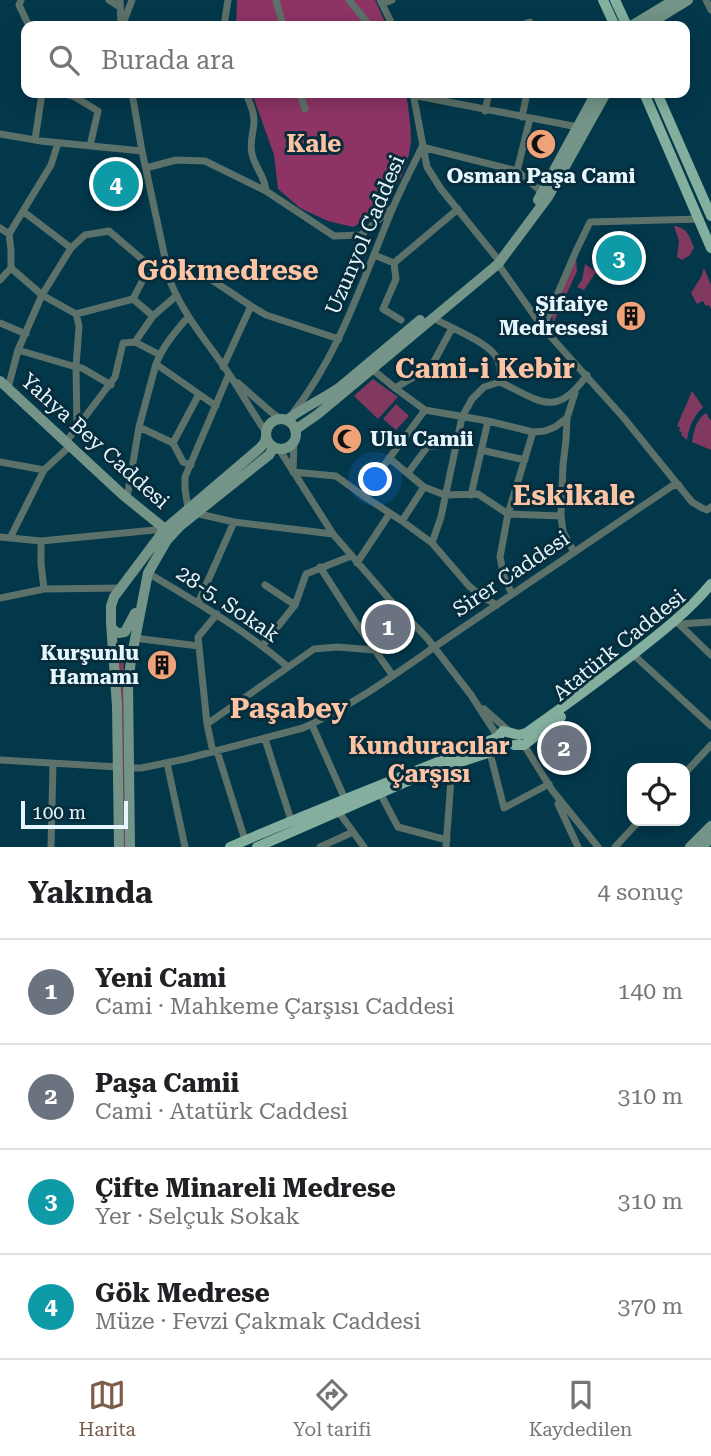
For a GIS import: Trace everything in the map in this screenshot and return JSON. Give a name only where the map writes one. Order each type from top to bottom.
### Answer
[{"type":"main road","points":[[603,0],[613,21]]},
{"type":"main road","points":[[615,0],[626,21]]},
{"type":"main road","points":[[646,98],[705,218]]},
{"type":"main road","points":[[659,98],[705,218],[711,247]]},
{"type":"main road","name":"Atatürk Caddesi","points":[[257,847],[274,844],[338,811],[452,765],[490,753],[513,741],[665,630],[691,607],[711,584]]},
{"type":"main road","name":"Atatürk Caddesi","points":[[513,741],[636,658],[679,624],[711,593]]},
{"type":"main road","points":[[230,847],[498,737],[498,744],[513,741]]},
{"type":"street","points":[[108,0],[120,4]]},
{"type":"street","points":[[123,21],[132,0]]},
{"type":"street","points":[[225,21],[228,0]]},
{"type":"street","points":[[276,0],[282,21]]},
{"type":"street","points":[[349,0],[366,21]]},
{"type":"street","points":[[390,21],[381,2],[392,0]]},
{"type":"street","points":[[638,21],[674,0]]},
{"type":"street","points":[[654,21],[688,0]]},
{"type":"street","points":[[706,0],[711,10]]},
{"type":"street","points":[[17,2],[26,21]]},
{"type":"street","points":[[35,140],[41,98]]},
{"type":"street","points":[[80,98],[98,111],[90,146]]},
{"type":"street","points":[[133,98],[170,281],[176,296],[228,373],[270,443],[277,448],[333,534],[434,647],[474,699],[498,737]]},
{"type":"street","points":[[248,98],[254,121],[250,144],[253,158],[265,181],[266,191]]},
{"type":"street","points":[[302,98],[305,109]]},
{"type":"street","name":"Uzunyol Caddesi","points":[[284,419],[313,385],[339,339],[393,208],[422,146],[413,98]]},
{"type":"street","points":[[429,98],[578,127]]},
{"type":"street","points":[[485,111],[488,98]]},
{"type":"street","points":[[517,171],[527,98]]},
{"type":"street","points":[[130,847],[128,684],[144,592],[157,554],[191,510],[260,448],[265,442],[271,422],[284,419],[326,397],[497,261],[543,193],[593,98]]},
{"type":"street","points":[[119,847],[111,628],[111,606],[114,597],[165,529],[277,448],[289,446],[295,435],[318,414],[497,261],[548,197],[603,98]]},
{"type":"street","points":[[0,134],[142,151]]},
{"type":"street","points":[[0,280],[11,268],[9,234],[51,165],[58,143]]},
{"type":"street","points":[[543,193],[517,171],[422,146],[427,167],[440,189],[497,261],[543,328],[587,375],[696,505],[707,510],[711,507]]},
{"type":"street","points":[[146,168],[176,160],[205,161],[266,191],[334,236],[360,235],[393,208]]},
{"type":"street","points":[[394,263],[458,209]]},
{"type":"street","points":[[24,212],[71,248]]},
{"type":"street","points":[[543,328],[590,222],[705,218]]},
{"type":"street","points":[[0,228],[9,234]]},
{"type":"street","points":[[4,384],[42,295],[71,248],[85,235],[109,231],[150,266],[133,299],[76,314],[42,295],[11,268]]},
{"type":"street","points":[[374,255],[394,263]]},
{"type":"street","points":[[394,263],[396,279],[383,309],[401,320]]},
{"type":"street","points":[[206,276],[266,315],[339,339]]},
{"type":"street","points":[[135,342],[153,316],[176,296]]},
{"type":"street","points":[[133,299],[153,316]]},
{"type":"street","points":[[191,510],[185,489],[186,477],[216,406],[251,306]]},
{"type":"street","points":[[76,314],[79,326],[76,368],[77,429]]},
{"type":"street","points":[[127,498],[139,427],[156,364],[171,337],[188,317]]},
{"type":"street","points":[[433,318],[484,345],[496,356],[500,367],[500,382]]},
{"type":"street","points":[[0,323],[26,334]]},
{"type":"street","points":[[395,388],[431,366],[452,328]]},
{"type":"street","points":[[10,538],[44,470],[68,444],[116,377],[123,343],[135,342],[160,355]]},
{"type":"street","points":[[18,350],[82,368],[111,385]]},
{"type":"street","points":[[156,364],[216,406]]},
{"type":"street","points":[[372,369],[425,410],[533,432],[555,428],[567,418]]},
{"type":"street","points":[[228,373],[271,412],[293,424],[293,472]]},
{"type":"street","points":[[574,552],[562,532],[563,465],[567,418],[575,392],[587,375]]},
{"type":"street","points":[[432,543],[441,517],[462,417],[472,399],[484,387],[500,382],[542,402],[562,401],[575,392]]},
{"type":"street","name":"Yahya Bey Caddesi","points":[[4,384],[127,498],[165,529]]},
{"type":"street","points":[[313,385],[318,394],[326,397]]},
{"type":"street","points":[[173,443],[199,394]]},
{"type":"street","points":[[362,495],[425,410]]},
{"type":"street","points":[[471,495],[488,421]]},
{"type":"street","points":[[139,427],[173,443],[183,462],[191,465]]},
{"type":"street","points":[[512,594],[504,577],[500,557],[508,514],[533,432]]},
{"type":"street","points":[[408,473],[428,446],[456,445]]},
{"type":"street","points":[[481,450],[525,460]]},
{"type":"street","points":[[389,458],[424,487],[445,495],[478,495],[508,514],[561,516]]},
{"type":"street","points":[[0,462],[44,470]]},
{"type":"street","points":[[293,472],[336,476],[432,543],[468,586],[497,605]]},
{"type":"street","name":"Sirer Caddesi","points":[[129,768],[141,768],[215,752],[312,725],[363,697],[672,486],[679,485]]},
{"type":"street","points":[[402,520],[424,487]]},
{"type":"street","points":[[191,510],[234,522],[333,534]]},
{"type":"street","points":[[358,564],[390,513]]},
{"type":"street","points":[[198,603],[234,522]]},
{"type":"street","points":[[0,537],[41,541],[165,529]]},
{"type":"street","points":[[41,541],[44,589]]},
{"type":"street","points":[[263,645],[295,605],[306,574],[351,556]]},
{"type":"street","points":[[320,567],[393,676]]},
{"type":"street","name":"28-5. Sokak","points":[[149,573],[263,645],[288,667]]},
{"type":"street","points":[[265,585],[295,605]]},
{"type":"street","points":[[0,598],[44,589],[121,588]]},
{"type":"street","points":[[111,628],[119,634],[125,632],[144,592]]},
{"type":"street","points":[[217,614],[198,638],[207,724],[245,840]]},
{"type":"street","points":[[679,624],[711,622]]},
{"type":"street","points":[[679,624],[711,655]]},
{"type":"street","points":[[134,638],[199,646]]},
{"type":"street","points":[[207,724],[314,649],[337,647],[374,650]]},
{"type":"street","points":[[114,655],[122,651],[131,660]]},
{"type":"street","points":[[636,658],[711,726]]},
{"type":"street","points":[[474,699],[513,741],[598,847]]},
{"type":"street","points":[[312,725],[345,799]]},
{"type":"street","points":[[265,739],[291,820]]},
{"type":"street","points":[[690,767],[711,744]]},
{"type":"street","points":[[490,753],[504,808],[551,787]]},
{"type":"street","points":[[0,760],[118,767]]},
{"type":"street","points":[[167,763],[185,847]]},
{"type":"street","points":[[51,847],[53,764]]},
{"type":"street","points":[[380,793],[398,827],[447,843],[452,765]]},
{"type":"street","points":[[551,787],[579,847]]},
{"type":"street","points":[[338,811],[364,847]]},
{"type":"street","points":[[615,847],[634,826]]},
{"type":"street","points":[[690,847],[711,826]]},
{"type":"street","points":[[320,847],[353,832]]},
{"type":"street","points":[[702,847],[711,838]]},
{"type":"shaded area","points":[[237,0],[375,0],[385,21],[236,21]]},
{"type":"shaded area","points":[[254,98],[407,98],[411,142],[403,172],[382,204],[364,221],[353,227],[328,221],[300,208],[278,189],[274,155]]},
{"type":"shaded area","points":[[674,226],[685,230],[694,248],[690,255],[682,260],[677,257],[679,241]]},
{"type":"shaded area","points":[[576,258],[577,271],[553,324],[552,313]]},
{"type":"shaded area","points":[[585,264],[596,272],[584,290],[577,287],[582,280]]},
{"type":"shaded area","points":[[704,268],[711,285],[711,309],[703,301],[697,304],[691,293]]},
{"type":"shaded area","points":[[373,379],[398,397],[378,419],[354,396]]},
{"type":"shaded area","points":[[692,391],[703,407],[692,422],[687,440],[677,426]]},
{"type":"shaded area","points":[[396,404],[409,416],[396,430],[383,419]]},
{"type":"shaded area","points":[[706,413],[711,421],[711,450],[692,442],[698,422]]},
{"type":"shaded area","points":[[118,657],[124,658],[127,847],[122,847]]},
{"type":"place","name":"Osman Paşa Cami","points":[[541,144]]},
{"type":"place","name":"Gök Medrese","points":[[116,184]]},
{"type":"place","name":"Çifte Minareli Medrese","points":[[619,258]]},
{"type":"place","name":"Şifaiye Medresesi","points":[[631,316]]},
{"type":"place","name":"Ulu Camii","points":[[347,439]]},
{"type":"place","name":"Yeni Cami","points":[[388,627]]},
{"type":"place","name":"Kurşunlu Hamamı","points":[[162,665]]},
{"type":"place","name":"Paşa Camii","points":[[564,748]]},
{"type":"district","name":"Kale","points":[[314,144]]},
{"type":"district","name":"Gökmedrese","points":[[228,270]]},
{"type":"district","name":"Cami-i Kebir","points":[[485,368]]},
{"type":"district","name":"Eskikale","points":[[574,495]]},
{"type":"district","name":"Paşabey","points":[[289,708]]},
{"type":"district","name":"Kunduracılar Çarşısı","points":[[429,760]]}]
